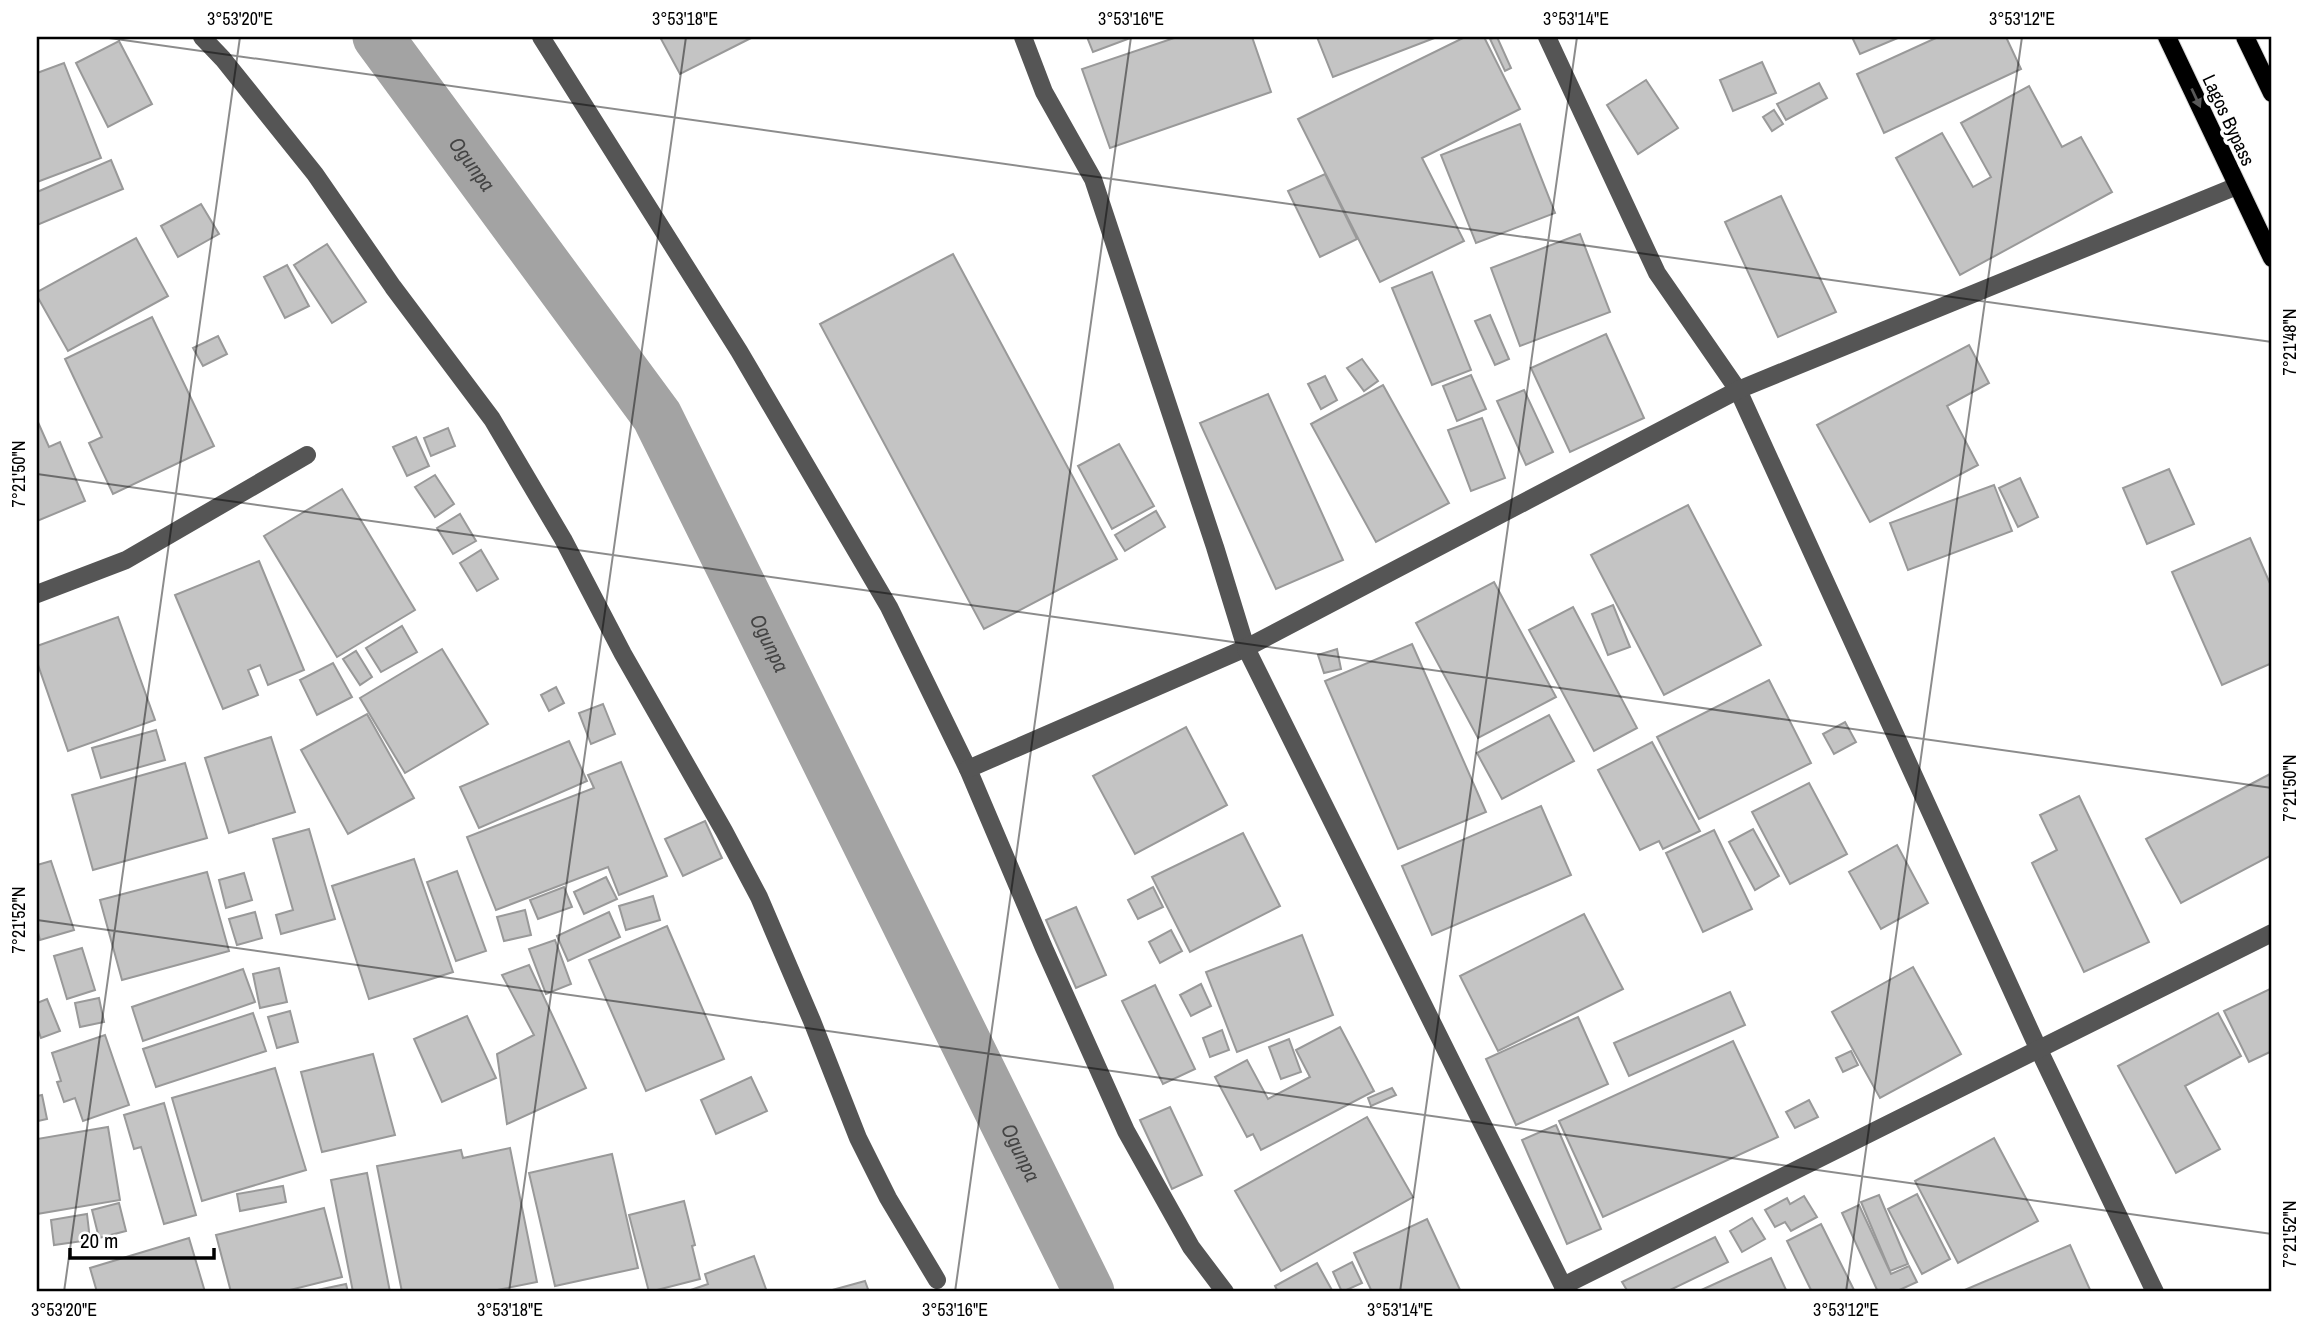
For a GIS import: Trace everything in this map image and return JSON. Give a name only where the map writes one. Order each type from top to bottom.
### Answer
[{"type":"main road","name":"Lagos Bypass","points":[[2166,37],[2272,258]]},
{"type":"main road","points":[[2245,37],[2272,93]]},
{"type":"street","points":[[202,37],[223,59],[315,174],[393,287],[492,419],[563,539],[623,654],[759,898],[858,1138],[888,1198],[937,1280]]},
{"type":"street","points":[[541,37],[739,351],[889,607],[968,769],[1126,1131],[1191,1247],[1225,1292]]},
{"type":"street","points":[[1023,37],[1044,92],[1093,179],[1215,547],[1245,648],[1565,1289],[2038,1048],[2272,933]]},
{"type":"street","points":[[1547,37],[1657,273],[1738,390],[2038,1048],[2155,1292]]},
{"type":"street","points":[[968,769],[1245,648],[1738,390],[2237,186]]},
{"type":"street","points":[[37,594],[126,559],[307,455]]},
{"type":"building","points":[[660,37],[753,37],[680,74]]},
{"type":"building","points":[[1087,37],[1133,37],[1093,52]]},
{"type":"building","points":[[1177,37],[1252,37],[1271,92],[1110,148],[1082,69]]},
{"type":"building","points":[[1317,37],[1437,37],[1333,77]]},
{"type":"building","points":[[1465,37],[1484,37],[1520,109],[1422,158],[1464,241],[1380,282],[1298,119]]},
{"type":"building","points":[[1497,37],[1511,68],[1505,71],[1490,39]]},
{"type":"building","points":[[1852,37],[1900,37],[1860,54]]},
{"type":"building","points":[[1938,37],[2006,37],[2021,69],[1884,133],[1857,74]]},
{"type":"building","points":[[119,41],[152,104],[108,127],[76,63]]},
{"type":"building","points":[[1762,62],[1776,93],[1733,111],[1720,80]]},
{"type":"building","points":[[64,63],[101,158],[37,182],[37,73]]},
{"type":"building","points":[[1646,80],[1678,128],[1638,154],[1607,105]]},
{"type":"building","points":[[1819,83],[1827,98],[1786,120],[1777,104]]},
{"type":"building","points":[[2029,86],[2062,147],[2081,137],[2112,192],[1960,275],[1896,158],[1942,133],[1973,187],[1991,177],[1961,123]]},
{"type":"building","points":[[1774,110],[1783,124],[1772,131],[1763,117]]},
{"type":"building","points":[[1520,124],[1555,213],[1476,243],[1441,155]]},
{"type":"building","points":[[111,160],[123,189],[37,225],[37,192]]},
{"type":"building","points":[[1325,174],[1357,239],[1320,257],[1288,191]]},
{"type":"building","points":[[1781,196],[1836,312],[1778,337],[1725,222]]},
{"type":"building","points":[[201,204],[219,234],[178,257],[161,226]]},
{"type":"building","points":[[1580,234],[1610,312],[1520,346],[1491,268]]},
{"type":"building","points":[[136,238],[168,296],[68,351],[37,292]]},
{"type":"building","points":[[327,244],[366,302],[332,323],[294,265]]},
{"type":"building","points":[[953,254],[1117,559],[984,629],[820,324]]},
{"type":"building","points":[[287,265],[309,306],[285,318],[264,277]]},
{"type":"building","points":[[1432,272],[1471,370],[1432,385],[1392,288]]},
{"type":"building","points":[[1490,315],[1509,359],[1495,365],[1475,321]]},
{"type":"building","points":[[152,317],[214,446],[113,494],[89,443],[102,437],[65,359]]},
{"type":"building","points":[[1606,334],[1644,418],[1570,452],[1531,368]]},
{"type":"building","points":[[218,336],[227,354],[203,366],[193,348]]},
{"type":"building","points":[[1969,345],[1989,383],[1947,406],[1978,465],[1870,522],[1817,425]]},
{"type":"building","points":[[1362,359],[1378,381],[1364,391],[1347,368]]},
{"type":"building","points":[[1471,375],[1486,409],[1457,421],[1443,386]]},
{"type":"building","points":[[1325,376],[1337,400],[1321,409],[1308,384]]},
{"type":"building","points":[[1383,385],[1449,503],[1376,542],[1311,424]]},
{"type":"building","points":[[1524,390],[1553,452],[1526,465],[1497,401]]},
{"type":"building","points":[[1268,394],[1343,560],[1276,589],[1200,423]]},
{"type":"building","points":[[1482,418],[1505,478],[1471,491],[1448,430]]},
{"type":"building","points":[[37,420],[49,447],[60,442],[85,501],[37,521]]},
{"type":"building","points":[[448,428],[455,446],[431,456],[424,438]]},
{"type":"building","points":[[416,437],[429,466],[407,476],[393,447]]},
{"type":"building","points":[[1119,444],[1154,506],[1112,529],[1078,466]]},
{"type":"building","points":[[2169,469],[2194,524],[2147,544],[2123,488]]},
{"type":"building","points":[[435,475],[454,504],[435,517],[415,487]]},
{"type":"building","points":[[2020,478],[2038,517],[2018,527],[1999,488]]},
{"type":"building","points":[[1994,485],[2012,531],[1908,570],[1890,523]]},
{"type":"building","points":[[342,489],[415,610],[337,657],[264,536]]},
{"type":"building","points":[[1688,505],[1761,645],[1664,695],[1591,555]]},
{"type":"building","points":[[1156,511],[1165,527],[1125,551],[1115,535]]},
{"type":"building","points":[[460,514],[476,541],[453,554],[437,528]]},
{"type":"building","points":[[2250,538],[2272,588],[2272,663],[2222,685],[2172,572]]},
{"type":"building","points":[[481,550],[498,579],[477,591],[460,563]]},
{"type":"building","points":[[259,561],[304,670],[268,685],[260,665],[248,670],[258,695],[223,709],[175,595]]},
{"type":"building","points":[[1494,582],[1556,697],[1478,738],[1416,623]]},
{"type":"building","points":[[1613,605],[1630,647],[1608,655],[1592,614]]},
{"type":"building","points":[[1573,607],[1637,728],[1594,751],[1529,630]]},
{"type":"building","points":[[118,617],[155,720],[68,751],[37,662],[37,646]]},
{"type":"building","points":[[402,626],[417,652],[381,672],[366,648]]},
{"type":"building","points":[[1412,644],[1486,812],[1398,849],[1325,681]]},
{"type":"building","points":[[442,649],[488,724],[405,773],[360,698]]},
{"type":"building","points":[[1337,649],[1341,669],[1324,673],[1318,655]]},
{"type":"building","points":[[356,651],[372,677],[360,685],[343,659]]},
{"type":"building","points":[[333,663],[352,697],[317,715],[300,680]]},
{"type":"building","points":[[1769,680],[1811,763],[1699,819],[1657,737]]},
{"type":"building","points":[[556,687],[564,703],[549,711],[541,695]]},
{"type":"building","points":[[603,704],[615,734],[591,744],[579,713]]},
{"type":"building","points":[[367,714],[414,798],[348,834],[301,750]]},
{"type":"building","points":[[1549,715],[1574,761],[1502,799],[1477,753]]},
{"type":"building","points":[[1845,722],[1856,742],[1834,754],[1823,734]]},
{"type":"building","points":[[1186,727],[1227,805],[1135,854],[1093,776]]},
{"type":"building","points":[[156,730],[165,760],[101,778],[92,748]]},
{"type":"building","points":[[271,737],[295,812],[229,833],[205,758]]},
{"type":"building","points":[[569,741],[587,781],[479,828],[460,787]]},
{"type":"building","points":[[1652,742],[1700,831],[1663,849],[1659,841],[1640,850],[1598,770]]},
{"type":"building","points":[[621,762],[667,876],[619,895],[608,867],[496,910],[467,837],[594,788],[588,775]]},
{"type":"building","points":[[185,763],[207,838],[93,870],[72,795]]},
{"type":"building","points":[[2272,773],[2272,855],[2181,903],[2146,839]]},
{"type":"building","points":[[1809,783],[1847,854],[1790,884],[1752,812]]},
{"type":"building","points":[[2079,796],[2149,942],[2084,972],[2032,863],[2057,850],[2040,815]]},
{"type":"building","points":[[1541,806],[1571,875],[1432,935],[1402,866]]},
{"type":"building","points":[[705,821],[722,858],[683,876],[665,839]]},
{"type":"building","points":[[309,829],[335,919],[281,934],[276,915],[293,910],[273,839]]},
{"type":"building","points":[[1753,829],[1779,876],[1755,890],[1729,842]]},
{"type":"building","points":[[1714,830],[1752,909],[1703,932],[1666,853]]},
{"type":"building","points":[[1243,833],[1280,906],[1190,952],[1152,877]]},
{"type":"building","points":[[1897,845],[1928,903],[1881,929],[1849,872]]},
{"type":"building","points":[[414,859],[453,972],[369,999],[332,886]]},
{"type":"building","points":[[51,861],[74,930],[40,940],[37,929],[37,865]]},
{"type":"building","points":[[457,871],[486,951],[456,961],[427,882]]},
{"type":"building","points":[[207,872],[229,951],[122,980],[100,900]]},
{"type":"building","points":[[244,873],[252,900],[226,908],[219,880]]},
{"type":"building","points":[[606,877],[617,899],[584,914],[574,892]]},
{"type":"building","points":[[564,887],[572,907],[538,919],[530,900]]},
{"type":"building","points":[[1153,887],[1163,907],[1138,919],[1128,900]]},
{"type":"building","points":[[653,896],[660,920],[626,930],[619,906]]},
{"type":"building","points":[[1076,907],[1106,975],[1076,988],[1046,920]]},
{"type":"building","points":[[525,910],[531,935],[504,941],[497,917]]},
{"type":"building","points":[[255,912],[262,938],[237,945],[229,919]]},
{"type":"building","points":[[609,912],[620,937],[568,961],[557,936]]},
{"type":"building","points":[[1584,914],[1623,989],[1498,1051],[1460,976]]},
{"type":"building","points":[[667,926],[724,1059],[646,1091],[589,960]]},
{"type":"building","points":[[1171,930],[1182,951],[1160,963],[1149,942]]},
{"type":"building","points":[[1302,935],[1333,1015],[1237,1052],[1206,972]]},
{"type":"building","points":[[555,940],[571,984],[546,994],[529,949]]},
{"type":"building","points":[[82,948],[95,990],[67,999],[54,956]]},
{"type":"building","points":[[529,965],[586,1088],[507,1124],[497,1054],[534,1035],[502,975]]},
{"type":"building","points":[[1913,967],[1961,1054],[1880,1098],[1832,1012]]},
{"type":"building","points":[[279,968],[287,1002],[260,1008],[253,974]]},
{"type":"building","points":[[243,969],[255,1002],[143,1041],[132,1007]]},
{"type":"building","points":[[1201,984],[1211,1006],[1191,1016],[1180,995]]},
{"type":"building","points":[[1155,985],[1195,1069],[1163,1084],[1122,1001]]},
{"type":"building","points":[[2272,988],[2272,1051],[2249,1062],[2224,1011]]},
{"type":"building","points":[[1730,992],[1745,1025],[1629,1076],[1614,1043]]},
{"type":"building","points":[[99,998],[104,1022],[80,1027],[75,1003]]},
{"type":"building","points":[[47,999],[60,1031],[41,1038],[37,1027],[37,1003]]},
{"type":"building","points":[[290,1011],[298,1042],[277,1048],[268,1017]]},
{"type":"building","points":[[253,1013],[266,1051],[156,1087],[143,1049]]},
{"type":"building","points":[[2218,1013],[2241,1056],[2185,1086],[2220,1149],[2176,1173],[2118,1066]]},
{"type":"building","points":[[467,1016],[496,1078],[442,1102],[414,1039]]},
{"type":"building","points":[[1578,1017],[1608,1084],[1516,1125],[1486,1059]]},
{"type":"building","points":[[1340,1027],[1374,1091],[1261,1150],[1253,1134],[1247,1137],[1215,1077],[1247,1060],[1268,1099],[1310,1077],[1296,1050]]},
{"type":"building","points":[[1222,1030],[1229,1050],[1210,1057],[1203,1038]]},
{"type":"building","points":[[105,1035],[129,1105],[83,1121],[75,1098],[64,1102],[52,1053]]},
{"type":"building","points":[[1289,1039],[1301,1072],[1281,1079],[1269,1047]]},
{"type":"building","points":[[1733,1041],[1778,1137],[1603,1217],[1559,1121]]},
{"type":"building","points":[[1851,1051],[1858,1065],[1843,1072],[1836,1058]]},
{"type":"building","points":[[373,1054],[395,1135],[322,1152],[301,1072]]},
{"type":"building","points":[[275,1068],[306,1170],[202,1201],[172,1098]]},
{"type":"building","points":[[751,1077],[767,1111],[716,1134],[701,1100]]},
{"type":"building","points":[[1392,1088],[1396,1095],[1371,1106],[1368,1098]]},
{"type":"building","points":[[42,1095],[47,1119],[38,1121],[37,1096]]},
{"type":"building","points":[[1809,1100],[1818,1117],[1795,1128],[1786,1112]]},
{"type":"building","points":[[164,1103],[196,1215],[164,1224],[141,1147],[134,1149],[124,1115]]},
{"type":"building","points":[[1170,1107],[1202,1175],[1172,1189],[1140,1120]]},
{"type":"building","points":[[1367,1117],[1413,1197],[1281,1271],[1235,1191]]},
{"type":"building","points":[[1556,1125],[1601,1229],[1567,1244],[1522,1140]]},
{"type":"building","points":[[108,1127],[120,1200],[37,1214],[37,1139]]},
{"type":"building","points":[[1994,1138],[2038,1221],[1958,1263],[1915,1181]]},
{"type":"building","points":[[510,1148],[537,1282],[487,1292],[402,1292],[377,1166],[461,1150],[463,1158]]},
{"type":"building","points":[[612,1154],[638,1268],[555,1286],[529,1173]]},
{"type":"building","points":[[367,1173],[390,1292],[353,1292],[331,1180]]},
{"type":"building","points":[[283,1186],[286,1202],[240,1211],[237,1194]]},
{"type":"building","points":[[1917,1194],[1950,1259],[1922,1274],[1888,1209]]},
{"type":"building","points":[[1879,1195],[1908,1264],[1890,1271],[1861,1202]]},
{"type":"building","points":[[1804,1196],[1817,1217],[1791,1231],[1785,1222],[1775,1227],[1765,1210],[1787,1198],[1790,1204]]},
{"type":"building","points":[[684,1201],[700,1279],[649,1292],[629,1215]]},
{"type":"building","points":[[119,1203],[126,1231],[99,1238],[92,1210]]},
{"type":"building","points":[[1859,1205],[1891,1274],[1909,1266],[1917,1282],[1895,1292],[1878,1292],[1842,1213]]},
{"type":"building","points":[[324,1208],[342,1277],[282,1292],[231,1292],[216,1235]]},
{"type":"building","points":[[87,1214],[90,1240],[54,1245],[51,1220]]},
{"type":"building","points":[[1752,1218],[1765,1239],[1742,1252],[1730,1231]]},
{"type":"building","points":[[1427,1219],[1461,1292],[1372,1292],[1354,1253]]},
{"type":"building","points":[[1821,1224],[1855,1292],[1812,1292],[1787,1241]]},
{"type":"building","points":[[1715,1237],[1728,1262],[1666,1292],[1628,1292],[1622,1282]]},
{"type":"building","points":[[189,1238],[205,1292],[97,1292],[90,1268]]},
{"type":"building","points":[[2070,1245],[2091,1292],[1960,1292]]},
{"type":"building","points":[[754,1256],[767,1292],[685,1292],[708,1284],[705,1274]]},
{"type":"building","points":[[1771,1258],[1787,1292],[1697,1292]]},
{"type":"building","points":[[1352,1262],[1362,1283],[1342,1292],[1333,1272]]},
{"type":"building","points":[[1317,1263],[1333,1292],[1278,1292],[1275,1286]]},
{"type":"building","points":[[865,1281],[869,1292],[825,1292]]},
{"type":"building","points":[[346,1284],[348,1292],[308,1292]]},
{"type":"waterway","name":"Ogunpa","points":[[378,37],[657,416],[1089,1292]]}]
